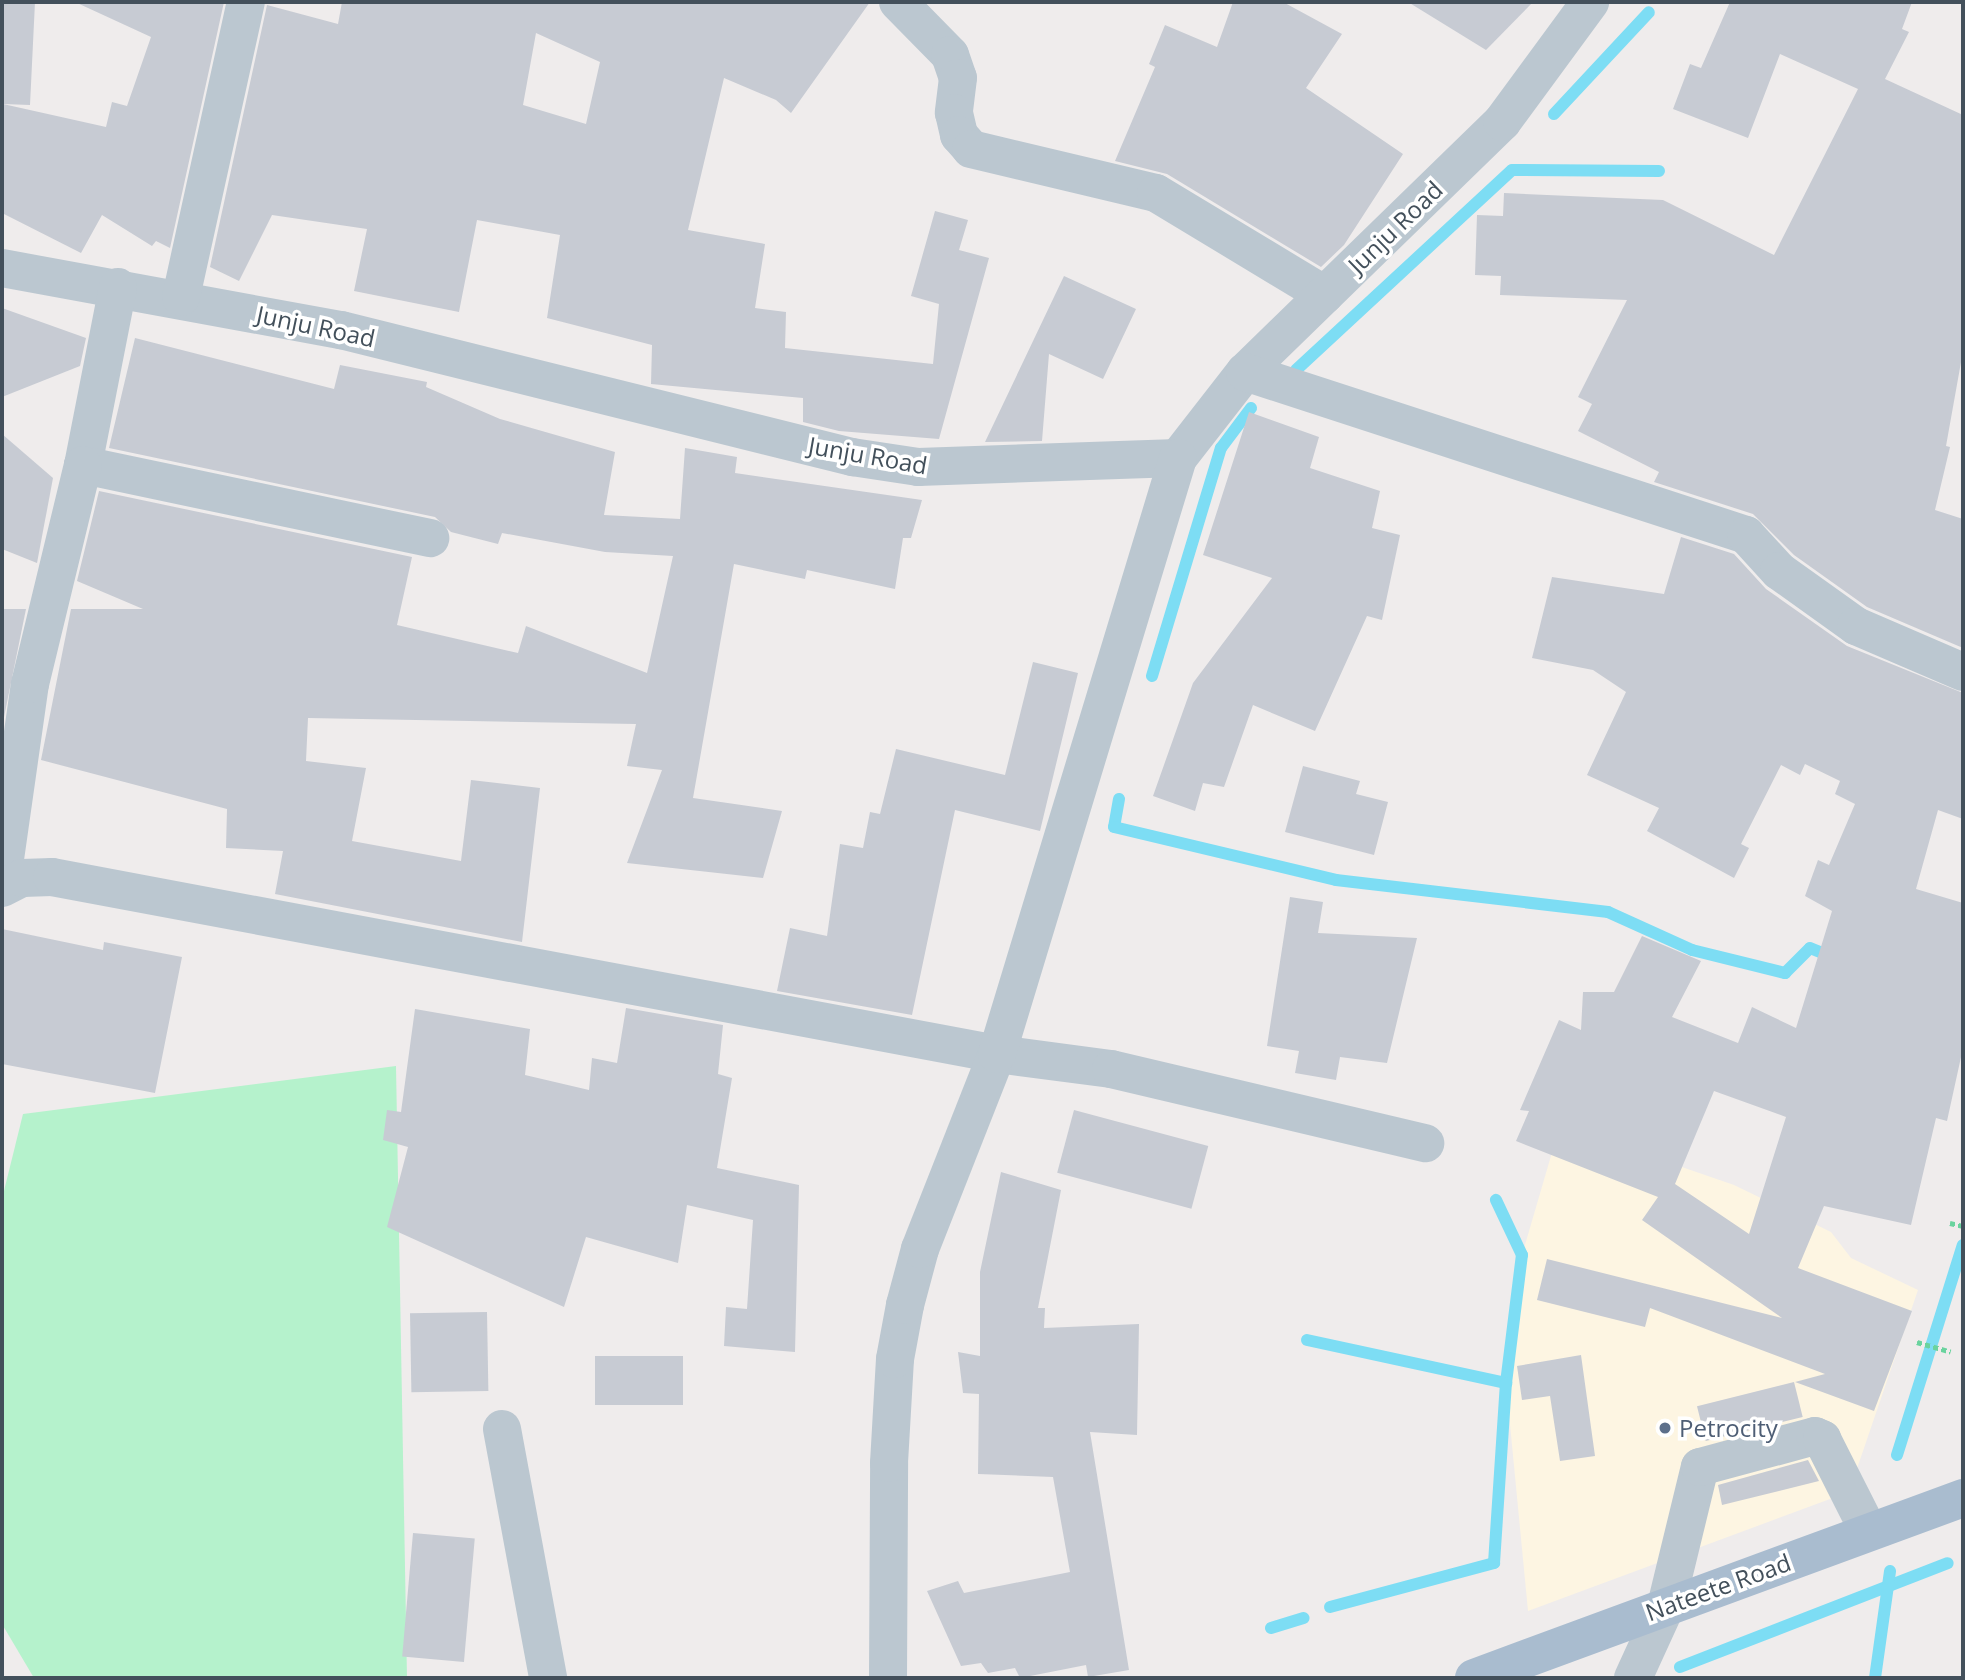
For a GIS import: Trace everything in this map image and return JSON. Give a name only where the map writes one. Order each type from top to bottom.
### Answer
[{"type":"main road","name":"Nateete Road","points":[[1474,1678],[1963,1498]]},
{"type":"street","points":[[181,297],[246,2]]},
{"type":"street","points":[[898,2],[950,55],[958,78],[954,113],[959,135],[971,149],[1156,193],[1325,296]]},
{"type":"street","name":"Junju Road","points":[[2,268],[181,297],[656,405],[852,457],[918,467],[1178,458],[1245,372],[1502,122],[1590,2]]},
{"type":"street","points":[[2,880],[30,684],[83,465],[118,287]]},
{"type":"street","points":[[1245,372],[1746,534],[1779,571],[1856,626],[1963,673]]},
{"type":"street","points":[[887,1678],[895,1359],[920,1249],[996,1054],[1178,458]]},
{"type":"street","points":[[83,465],[430,538]]},
{"type":"street","points":[[2,888],[22,878],[52,877],[996,1054],[1111,1069],[1425,1143]]},
{"type":"street","points":[[502,1429],[548,1678]]},
{"type":"street","points":[[1633,1678],[1666,1606],[1700,1467],[1815,1436],[1822,1439],[1869,1532]]},
{"type":"path","points":[[1950,1223],[1963,1226]]},
{"type":"path","points":[[1917,1342],[1951,1352]]},
{"type":"shaded area","points":[[1560,1125],[1734,1185],[1831,1232],[1851,1258],[1918,1290],[1849,1492],[1528,1611],[1506,1383],[1522,1255]]},
{"type":"green space","points":[[396,1066],[407,1678],[34,1678],[2,1624],[2,1199],[23,1114]]},
{"type":"building","points":[[2,2],[35,2],[30,105],[3,104],[106,127],[112,102],[127,106],[151,37],[75,2],[224,2],[170,248],[156,241],[152,246],[102,215],[81,253],[2,213]]},
{"type":"building","points":[[342,2],[870,2],[791,113],[776,100],[724,78],[688,230],[765,244],[755,308],[786,312],[785,348],[933,364],[939,304],[911,296],[935,211],[968,220],[959,250],[989,258],[939,439],[839,431],[803,422],[803,398],[651,384],[652,345],[547,318],[560,235],[477,220],[459,312],[354,291],[367,229],[272,215],[239,281],[210,267],[267,5],[338,24]],"holes":[[[536,33],[600,62],[586,124],[523,105]]]},
{"type":"building","points":[[1233,2],[1283,2],[1342,34],[1306,88],[1403,154],[1344,245],[1321,267],[1167,174],[1115,161],[1155,67],[1149,64],[1165,25],[1217,47]]},
{"type":"building","points":[[1408,2],[1533,2],[1486,50]]},
{"type":"building","points":[[1730,2],[1912,2],[1902,29],[1909,32],[1885,79],[1963,115],[1963,351],[1946,446],[1950,447],[1935,510],[1963,519],[1963,648],[1867,607],[1794,555],[1753,514],[1654,482],[1659,472],[1578,431],[1592,404],[1578,397],[1627,300],[1500,295],[1501,276],[1475,275],[1477,215],[1503,216],[1504,193],[1663,200],[1774,255],[1858,89],[1780,54],[1748,138],[1673,109],[1690,64],[1701,68]]},
{"type":"building","points":[[1064,276],[1136,309],[1103,379],[1049,354],[1042,441],[985,442]]},
{"type":"building","points":[[2,308],[86,338],[80,366],[2,397]]},
{"type":"building","points":[[135,338],[334,389],[340,365],[427,382],[426,387],[500,419],[615,452],[604,515],[680,519],[685,448],[737,457],[735,473],[922,500],[911,538],[903,538],[895,589],[807,570],[805,579],[734,564],[693,798],[782,811],[763,878],[627,863],[662,770],[627,766],[636,724],[308,718],[306,761],[366,768],[352,841],[461,861],[471,780],[540,788],[522,942],[275,894],[283,851],[226,848],[227,809],[41,760],[71,609],[143,609],[77,581],[99,491],[412,557],[397,625],[518,653],[526,626],[647,673],[673,556],[605,552],[502,533],[498,544],[451,532],[435,517],[109,448]]},
{"type":"building","points":[[1249,412],[1319,437],[1310,468],[1380,491],[1372,528],[1400,535],[1382,620],[1367,616],[1315,731],[1253,705],[1224,787],[1203,783],[1195,811],[1153,796],[1193,683],[1272,578],[1203,555]]},
{"type":"building","points":[[2,434],[53,478],[37,563],[2,549]]},
{"type":"building","points":[[1681,537],[1734,554],[1766,589],[1847,646],[1963,693],[1963,819],[1938,810],[1916,889],[1963,903],[1963,1048],[1947,1121],[1936,1118],[1911,1225],[1824,1206],[1798,1268],[1912,1311],[1874,1411],[1795,1382],[1825,1374],[1650,1308],[1645,1327],[1537,1300],[1547,1259],[1782,1318],[1642,1220],[1658,1197],[1516,1141],[1529,1111],[1520,1110],[1559,1020],[1581,1030],[1583,992],[1614,992],[1642,936],[1701,961],[1672,1017],[1738,1043],[1752,1007],[1796,1028],[1832,911],[1805,896],[1818,860],[1829,865],[1855,804],[1835,794],[1840,781],[1805,764],[1800,775],[1781,765],[1741,844],[1749,848],[1734,878],[1647,831],[1659,808],[1587,775],[1626,692],[1593,670],[1532,658],[1552,577],[1664,594]],"holes":[[[1714,1091],[1786,1117],[1749,1234],[1675,1184]]]},
{"type":"building","points":[[2,609],[26,609],[2,727]]},
{"type":"building","points":[[1033,662],[1078,673],[1040,831],[955,810],[912,1015],[777,991],[790,928],[827,936],[840,844],[863,848],[870,812],[880,814],[896,749],[1005,775]]},
{"type":"building","points":[[1303,766],[1360,781],[1356,794],[1388,802],[1374,855],[1285,832]]},
{"type":"building","points":[[1290,897],[1323,902],[1318,933],[1417,938],[1387,1063],[1340,1057],[1336,1080],[1295,1073],[1299,1051],[1267,1046]]},
{"type":"building","points":[[2,929],[103,950],[104,942],[182,957],[155,1093],[2,1064]]},
{"type":"building","points":[[626,1008],[723,1025],[718,1074],[732,1078],[717,1168],[799,1185],[795,1352],[724,1346],[726,1307],[747,1309],[753,1220],[687,1205],[678,1263],[586,1237],[564,1307],[387,1227],[408,1147],[383,1140],[387,1110],[401,1112],[415,1009],[530,1029],[525,1075],[589,1090],[592,1058],[617,1063]]},
{"type":"building","points":[[1074,1110],[1208,1146],[1191,1209],[1057,1173]]},
{"type":"building","points":[[1001,1172],[1061,1190],[1038,1308],[1045,1308],[1044,1328],[1139,1324],[1137,1435],[1090,1432],[1129,1670],[1088,1677],[1086,1665],[1020,1678],[1015,1668],[988,1673],[981,1663],[961,1666],[927,1591],[958,1581],[964,1593],[1070,1572],[1053,1477],[978,1474],[979,1394],[963,1393],[958,1352],[980,1356],[980,1272]]},
{"type":"building","points":[[487,1312],[488,1391],[411,1392],[410,1313]]},
{"type":"building","points":[[1581,1355],[1595,1456],[1560,1461],[1550,1396],[1522,1400],[1517,1366]]},
{"type":"building","points":[[595,1356],[683,1356],[683,1405],[595,1405]]},
{"type":"building","points":[[1794,1382],[1803,1417],[1706,1441],[1697,1406]]},
{"type":"building","points":[[1808,1460],[1819,1481],[1722,1505],[1718,1485]]},
{"type":"building","points":[[413,1533],[475,1538],[464,1662],[402,1657]]},
{"type":"waterway","points":[[1554,114],[1649,12]]},
{"type":"waterway","points":[[1296,370],[1512,170],[1659,171]]},
{"type":"waterway","points":[[1152,676],[1221,448],[1251,408]]},
{"type":"waterway","points":[[1119,799],[1114,827],[1336,880],[1608,912],[1692,950],[1785,973],[1810,948],[1832,957]]},
{"type":"waterway","points":[[1307,1340],[1506,1383],[1522,1255],[1496,1200]]},
{"type":"waterway","points":[[1897,1455],[1963,1245]]},
{"type":"waterway","points":[[1330,1607],[1494,1563],[1506,1383]]},
{"type":"waterway","points":[[1680,1667],[1948,1563]]},
{"type":"waterway","points":[[1875,1678],[1890,1571]]},
{"type":"waterway","points":[[1271,1628],[1303,1618]]},
{"type":"place","name":"Petrocity","points":[[1665,1428]]}]
